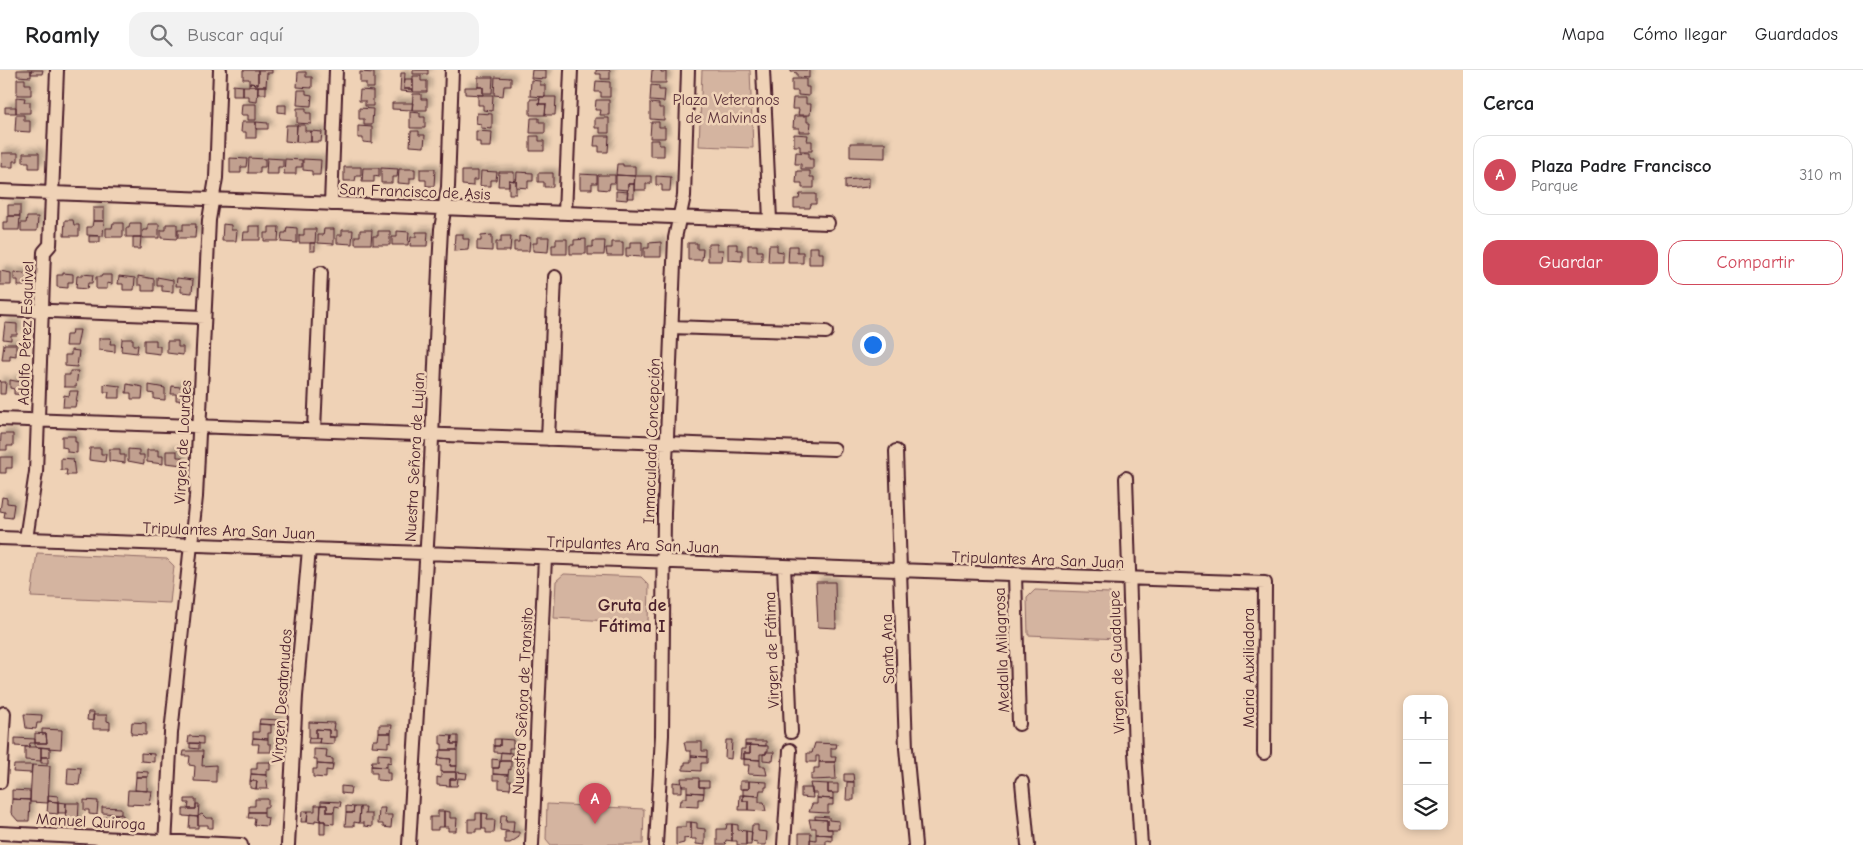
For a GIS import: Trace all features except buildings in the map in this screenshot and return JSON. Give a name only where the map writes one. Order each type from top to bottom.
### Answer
[{"type":"street","name":"Adolfo Pérez Esquivel","points":[[26,539],[36,472],[44,252],[50,245],[57,70]]},
{"type":"street","name":"Virgen de Lourdes","points":[[165,843],[171,733],[196,497],[210,220],[216,178],[220,70]]},
{"type":"street","points":[[331,204],[336,70]]},
{"type":"street","name":"Nuestra Señora de Lujan","points":[[409,845],[432,434],[438,268],[448,187],[452,70]]},
{"type":"street","points":[[565,212],[570,70]]},
{"type":"street","name":"Inmaculada Concepción","points":[[656,845],[662,735],[664,562],[671,327],[675,238],[684,196],[688,70]]},
{"type":"street","points":[[763,70],[770,220]]},
{"type":"street","name":"San Francisco de Asis","points":[[0,191],[828,223]]},
{"type":"street","points":[[314,430],[321,273]]},
{"type":"street","points":[[548,438],[555,278]]},
{"type":"street","points":[[0,309],[204,318]]},
{"type":"street","points":[[671,327],[826,332]]},
{"type":"street","points":[[0,419],[834,449]]},
{"type":"street","name":"Santa Ana","points":[[896,451],[906,748],[915,845]]},
{"type":"street","name":"Virgen de Guadalupe","points":[[1126,478],[1135,752],[1141,845]]},
{"type":"street","name":"Tripulantes Ara San Juan","points":[[0,538],[1265,583]]},
{"type":"street","name":"Virgen Desatanudos","points":[[288,845],[296,696],[309,549]]},
{"type":"street","name":"Nuestra Señora de Transito","points":[[532,845],[544,558]]},
{"type":"street","name":"Virgen de Fátima","points":[[784,566],[791,732]]},
{"type":"street","name":"Medalla Milagrosa","points":[[1015,574],[1019,724]]},
{"type":"street","name":"Maria Auxiliadora","points":[[1264,753],[1265,583]]},
{"type":"street","points":[[0,782],[4,713]]},
{"type":"street","points":[[784,845],[790,750]]},
{"type":"street","points":[[1022,782],[1028,845]]},
{"type":"street","name":"Manuel Quiroga","points":[[0,833],[165,843],[241,845]]},
{"type":"green space","name":"Plaza Veteranos de Malvinas","points":[[702,70],[750,70],[753,148],[699,146]]},
{"type":"green space","points":[[37,553],[167,559],[174,566],[170,603],[31,597]]},
{"type":"green space","points":[[564,574],[641,577],[649,585],[648,623],[554,618],[556,581]]},
{"type":"green space","points":[[1035,590],[1110,593],[1118,601],[1119,639],[1028,635],[1027,598]]},
{"type":"green space","points":[[547,804],[644,809],[643,844],[551,845],[546,839]]},
{"type":"place","name":"Plaza Padre Francisco","points":[[595,824]]},
{"type":"district","name":"Gruta de Fátima I","points":[[632,615]]}]
